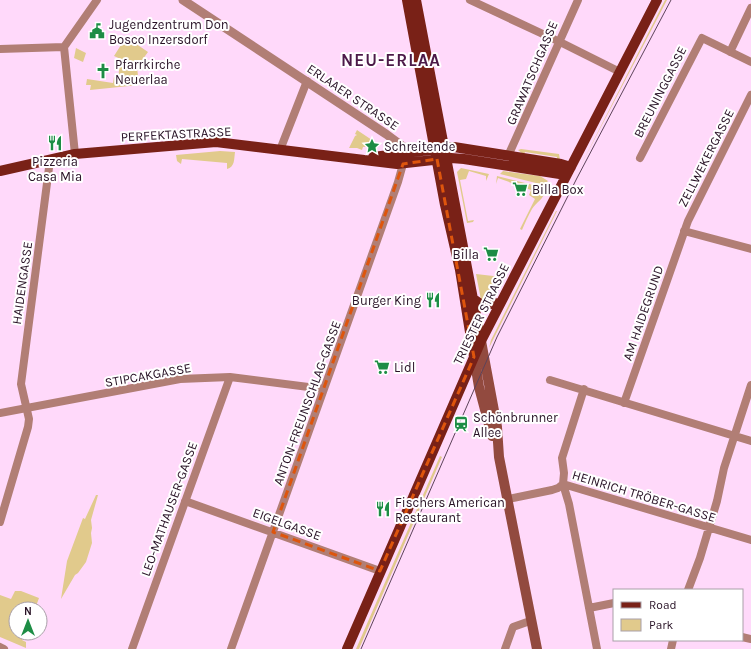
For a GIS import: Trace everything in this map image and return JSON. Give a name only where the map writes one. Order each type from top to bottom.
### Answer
[{"type":"main road","points":[[407,0],[475,300],[497,428],[499,457]]},
{"type":"main road","points":[[416,0],[479,387],[499,457],[530,621],[537,649]]},
{"type":"main road","name":"TRIESTER STRASSE","points":[[346,649],[481,341],[657,0]]},
{"type":"main road","name":"PERFEKTASTRASSE","points":[[0,171],[75,154],[216,142],[403,164]]},
{"type":"main road","points":[[403,164],[460,148],[561,164],[569,171]]},
{"type":"main road","points":[[408,154],[441,154],[464,159],[569,171]]},
{"type":"main road","name":"PERFEKTASTRASSE","points":[[354,158],[408,154]]},
{"type":"main road","points":[[475,300],[480,305],[485,306],[500,303]]},
{"type":"street","points":[[75,154],[64,47],[97,0]]},
{"type":"street","name":"ERLAAER STRASSE","points":[[183,0],[386,134],[405,148],[408,154]]},
{"type":"street","points":[[470,0],[620,72]]},
{"type":"street","name":"GRAWATSCHGASSE","points":[[508,156],[560,42],[568,18],[578,0]]},
{"type":"street","points":[[751,8],[730,52],[751,62]]},
{"type":"street","name":"BREUNINGGASSE","points":[[640,158],[702,38],[730,52]]},
{"type":"street","points":[[0,49],[64,47]]},
{"type":"street","points":[[280,150],[307,82]]},
{"type":"street","name":"ZELLWEKERGASSE","points":[[684,231],[751,96]]},
{"type":"street","name":"HAIDENGASSE","points":[[0,522],[28,427],[29,419],[21,384],[50,160]]},
{"type":"street","name":"ANTON-FREUNSCHLAG-GASSE","points":[[231,649],[398,182],[403,164]]},
{"type":"street","points":[[684,231],[751,249]]},
{"type":"street","name":"AM HAIDEGRUND","points":[[624,403],[684,231]]},
{"type":"street","name":"STIPCAKGASSE","points":[[0,413],[180,379],[230,377],[324,388]]},
{"type":"street","name":"LEO-MATHAUSER-GASSE","points":[[132,649],[230,377]]},
{"type":"street","points":[[550,380],[584,389],[624,403],[751,441]]},
{"type":"street","points":[[688,589],[708,528],[734,436],[751,385]]},
{"type":"street","points":[[584,389],[563,454],[563,484],[569,504],[597,649]]},
{"type":"street","name":"HEINRICH TRÖBER-GASSE","points":[[508,499],[552,490],[563,484],[751,540]]},
{"type":"street","name":"EIGELGASSE","points":[[185,501],[380,571]]},
{"type":"street","points":[[589,608],[613,603]]},
{"type":"street","points":[[505,649],[513,627],[530,621]]},
{"type":"street","points":[[0,647],[4,649]]},
{"type":"highlighted area","points":[[437,159],[474,357],[380,571],[273,532],[403,164]]},
{"type":"green space","points":[[665,0],[667,0],[578,171]]},
{"type":"green space","points":[[126,37],[148,52],[137,67],[139,85],[90,90],[91,85],[86,85],[87,79],[113,83],[114,77],[118,78],[120,63],[122,64],[123,60],[114,56]]},
{"type":"green space","points":[[76,48],[86,53],[83,62],[74,58]]},
{"type":"green space","points":[[357,130],[375,142],[375,146],[363,147],[362,150],[357,148],[349,148],[357,135],[355,134]]},
{"type":"green space","points":[[521,149],[559,154],[560,160],[557,159],[557,157],[525,152],[524,155],[518,150]]},
{"type":"green space","points":[[220,151],[235,152],[234,162],[230,168],[227,169],[227,163],[182,159],[181,164],[177,161],[176,155]]},
{"type":"green space","points":[[461,168],[489,174],[486,181],[486,176],[469,171],[466,179],[460,180],[468,221],[474,220],[473,222],[467,223],[457,172]]},
{"type":"green space","points":[[503,171],[540,176],[548,181],[544,185],[500,174]]},
{"type":"green space","points":[[497,176],[545,188],[544,195],[532,209],[522,230],[520,229],[535,199],[529,195],[531,190],[498,178],[496,184]]},
{"type":"green space","points":[[557,211],[489,348],[491,340]]},
{"type":"green space","points":[[476,274],[502,277],[487,301],[481,300]]},
{"type":"green space","points":[[440,456],[442,457],[359,649],[356,649]]},
{"type":"green space","points":[[96,495],[98,495],[91,520],[92,543],[86,562],[75,575],[61,599],[67,561],[83,518],[85,519]]},
{"type":"green space","points":[[15,591],[21,591],[39,598],[38,601],[8,601],[8,640],[0,637],[0,595],[11,599]]},
{"type":"green space","points":[[9,641],[24,641],[26,642],[26,648]]},
{"type":"tram line","points":[[361,649],[497,337],[577,178],[671,0]]},
{"type":"place","name":"Jugendzentrum Don Bosco Inzersdorf","points":[[97,31]]},
{"type":"place","name":"Pfarrkirche Neuerlaa","points":[[103,71]]},
{"type":"place","name":"Pizzeria Casa Mia","points":[[55,143]]},
{"type":"place","name":"Schreitende","points":[[372,146]]},
{"type":"place","name":"Billa Box","points":[[520,189]]},
{"type":"place","name":"Billa","points":[[491,254]]},
{"type":"place","name":"Burger King","points":[[433,300]]},
{"type":"place","name":"Lidl","points":[[382,367]]},
{"type":"place","name":"Schönbrunner Allee","points":[[461,424]]},
{"type":"place","name":"Fischers American Restaurant","points":[[383,509]]},
{"type":"district","name":"NEU-ERLAA","points":[[391,60]]}]
